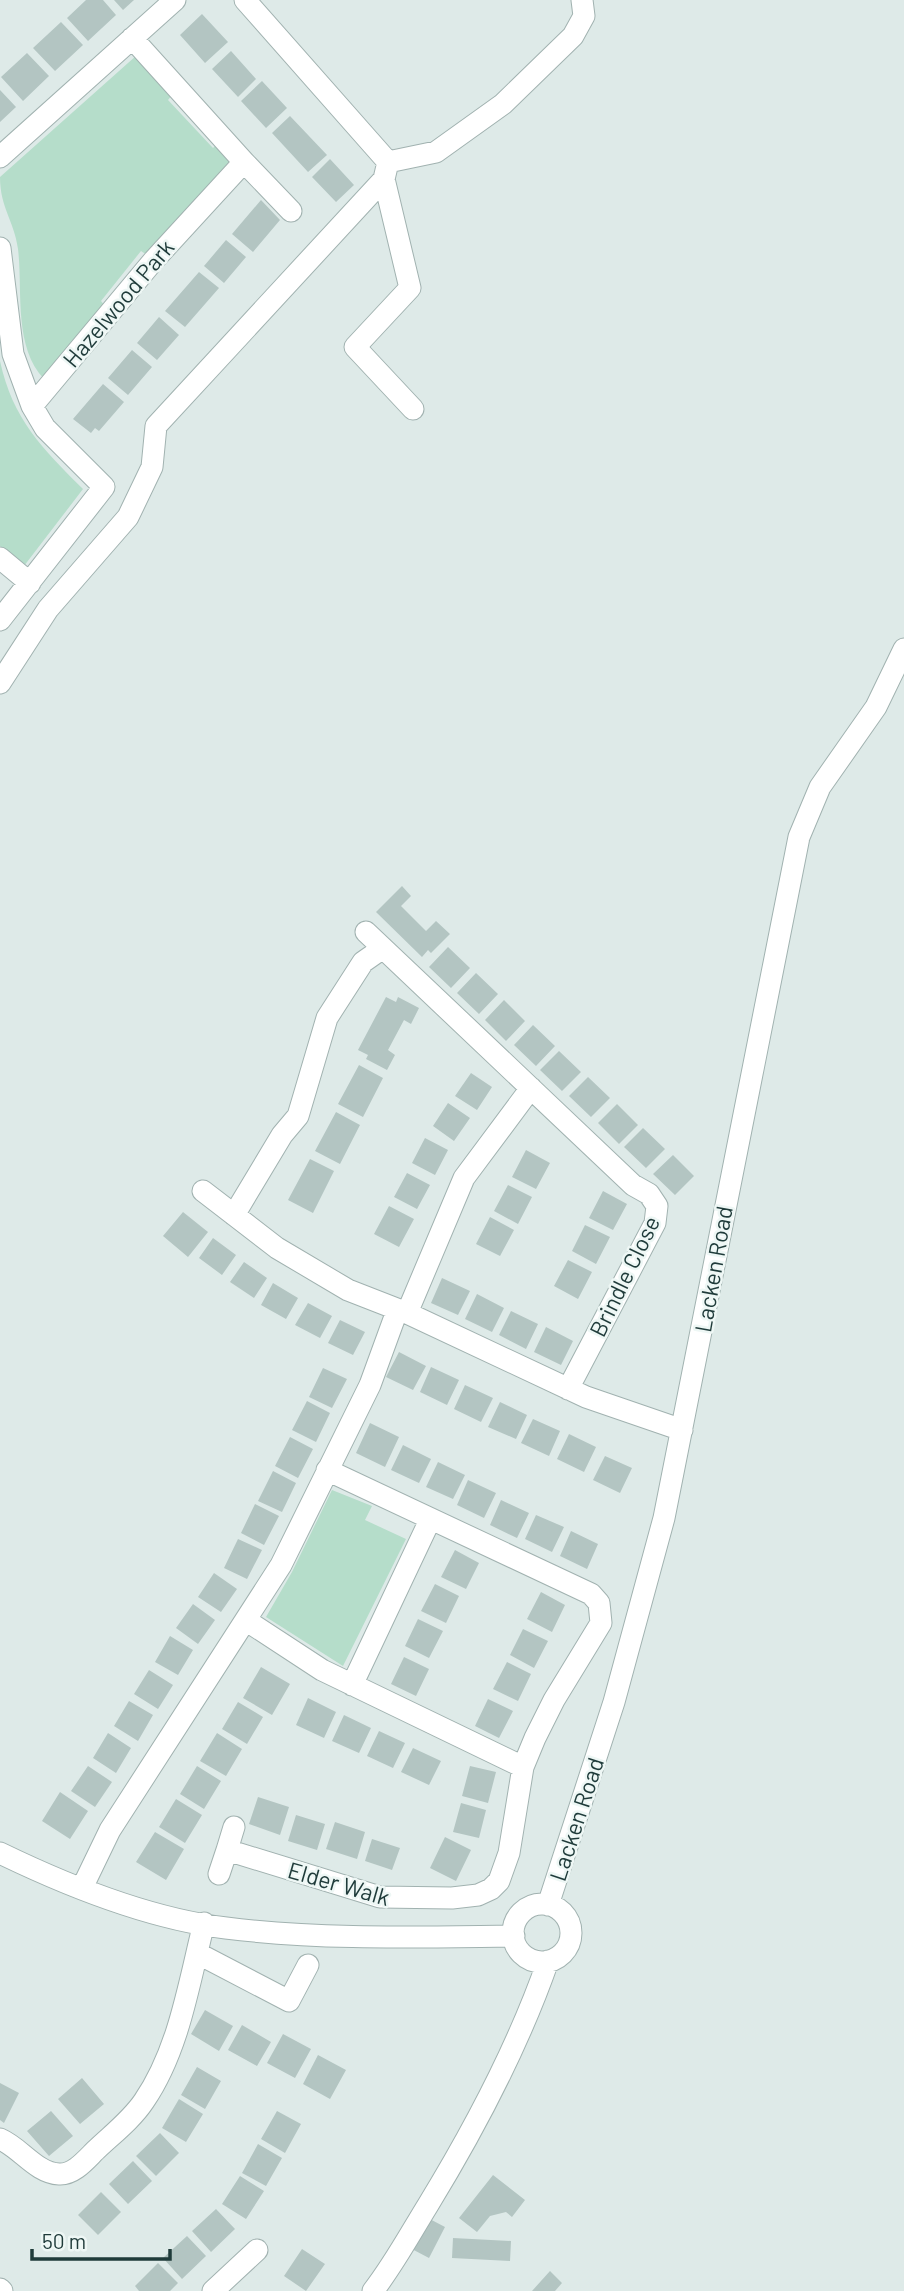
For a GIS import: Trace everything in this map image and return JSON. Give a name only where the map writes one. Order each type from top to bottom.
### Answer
[{"type":"street","points":[[0,158],[176,0]]},
{"type":"street","points":[[245,0],[386,170],[410,288],[355,347],[414,409]]},
{"type":"street","points":[[0,682],[48,609],[128,517],[152,467],[156,426],[386,170],[436,152],[503,104],[573,36],[584,16],[582,0]]},
{"type":"street","points":[[132,38],[291,211]]},
{"type":"street","name":"Hazelwood Park","points":[[32,406],[180,230],[244,162]]},
{"type":"street","points":[[0,248],[13,354],[32,406],[45,428],[104,487],[0,620]]},
{"type":"street","points":[[0,558],[30,583]]},
{"type":"street","name":"Lacken Road","points":[[548,1905],[614,1702],[664,1518],[799,837],[820,787],[876,707],[904,649]]},
{"type":"street","name":"Brindle Close","points":[[366,932],[632,1185],[649,1194],[657,1206],[655,1223],[568,1389]]},
{"type":"street","points":[[234,1215],[282,1135],[298,1116],[327,1018],[363,962],[383,948]]},
{"type":"street","points":[[82,1888],[110,1830],[281,1565],[370,1385],[464,1178],[531,1088]]},
{"type":"street","points":[[203,1191],[318,1273],[348,1290],[568,1389],[682,1430]]},
{"type":"street","name":"Elder Walk","points":[[227,1850],[380,1897],[399,1900],[478,1895],[491,1889],[503,1872],[523,1767],[554,1700],[597,1634],[601,1623],[599,1604],[591,1594],[457,1528],[430,1520],[327,1470]]},
{"type":"street","points":[[352,1685],[430,1520]]},
{"type":"street","points":[[247,1621],[322,1670],[523,1767]]},
{"type":"street","points":[[219,1874],[234,1827]]},
{"type":"street","points":[[0,1853],[43,1873],[138,1907],[225,1928],[337,1936],[514,1936],[516,1945],[529,1959],[548,1961]]},
{"type":"street","name":"Lacken Road","points":[[373,2291],[398,2256],[474,2128],[534,2000],[548,1961],[564,1952],[571,1936],[567,1917],[548,1905],[533,1905],[518,1917],[514,1936]]},
{"type":"street","points":[[0,2139],[48,2172],[67,2174],[79,2166],[144,2101],[177,2028],[204,1923]]},
{"type":"street","points":[[197,1953],[289,2001],[307,1965]]},
{"type":"street","points":[[213,2291],[257,2250]]},
{"type":"green space","points":[[137,55],[173,94],[168,100],[213,148],[217,144],[229,156],[229,162],[147,255],[141,251],[101,301],[105,306],[44,379],[34,366],[23,334],[18,249],[2,197],[0,177]]},
{"type":"green space","points":[[0,361],[21,417],[42,446],[83,489],[24,566],[0,546]]},
{"type":"green space","points":[[332,1490],[372,1506],[365,1520],[406,1539],[343,1666],[266,1617],[292,1572]]},
{"type":"building","points":[[86,0],[103,0],[116,15],[88,41],[67,18]]},
{"type":"building","points":[[114,0],[134,0],[123,10]]},
{"type":"building","points":[[202,14],[228,42],[205,63],[180,35]]},
{"type":"building","points":[[61,22],[83,45],[55,71],[33,48]]},
{"type":"building","points":[[231,51],[256,79],[238,97],[212,69]]},
{"type":"building","points":[[27,53],[49,76],[23,101],[1,77]]},
{"type":"building","points":[[262,81],[287,108],[266,128],[241,101]]},
{"type":"building","points":[[0,90],[16,107],[0,122]]},
{"type":"building","points":[[290,116],[327,155],[308,172],[272,133]]},
{"type":"building","points":[[330,159],[354,185],[336,202],[312,177]]},
{"type":"building","points":[[261,200],[280,220],[253,252],[232,234]]},
{"type":"building","points":[[226,240],[246,257],[224,283],[204,266]]},
{"type":"building","points":[[199,272],[219,288],[185,327],[165,311]]},
{"type":"building","points":[[159,317],[179,335],[157,360],[137,343]]},
{"type":"building","points":[[132,350],[152,367],[128,395],[108,378]]},
{"type":"building","points":[[103,384],[124,402],[99,431],[95,428],[91,433],[73,419]]},
{"type":"building","points":[[402,886],[411,896],[401,906],[426,931],[436,921],[450,934],[431,953],[428,950],[422,957],[376,912]]},
{"type":"building","points":[[448,947],[470,968],[451,988],[429,967]]},
{"type":"building","points":[[476,973],[498,994],[479,1014],[457,993]]},
{"type":"building","points":[[386,997],[396,1002],[398,997],[419,1008],[411,1024],[404,1020],[388,1050],[395,1055],[387,1070],[366,1059],[368,1055],[358,1050]]},
{"type":"building","points":[[504,1000],[525,1021],[506,1041],[485,1020]]},
{"type":"building","points":[[533,1025],[555,1046],[536,1066],[514,1045]]},
{"type":"building","points":[[559,1051],[581,1072],[562,1091],[540,1070]]},
{"type":"building","points":[[359,1065],[383,1078],[363,1117],[338,1104]]},
{"type":"building","points":[[471,1073],[492,1087],[477,1110],[455,1096]]},
{"type":"building","points":[[588,1077],[610,1098],[591,1117],[569,1096]]},
{"type":"building","points":[[448,1103],[470,1118],[454,1141],[433,1126]]},
{"type":"building","points":[[617,1104],[638,1125],[619,1144],[598,1123]]},
{"type":"building","points":[[336,1112],[360,1125],[340,1164],[315,1151]]},
{"type":"building","points":[[643,1128],[665,1149],[646,1168],[624,1147]]},
{"type":"building","points":[[425,1138],[448,1150],[435,1175],[412,1163]]},
{"type":"building","points":[[526,1150],[550,1163],[536,1189],[512,1177]]},
{"type":"building","points":[[673,1155],[694,1176],[675,1195],[653,1174]]},
{"type":"building","points":[[310,1159],[334,1171],[313,1213],[288,1200]]},
{"type":"building","points":[[407,1173],[430,1185],[417,1209],[394,1197]]},
{"type":"building","points":[[508,1185],[532,1197],[518,1224],[494,1211]]},
{"type":"building","points":[[603,1191],[627,1204],[613,1230],[589,1218]]},
{"type":"building","points":[[389,1206],[414,1219],[399,1247],[374,1234]]},
{"type":"building","points":[[183,1212],[208,1232],[188,1257],[163,1236]]},
{"type":"building","points":[[490,1217],[514,1230],[500,1256],[476,1244]]},
{"type":"building","points":[[585,1225],[610,1237],[596,1264],[572,1251]]},
{"type":"building","points":[[213,1238],[236,1255],[222,1275],[199,1258]]},
{"type":"building","points":[[568,1260],[592,1272],[578,1299],[554,1286]]},
{"type":"building","points":[[244,1262],[267,1278],[254,1298],[230,1282]]},
{"type":"building","points":[[442,1278],[470,1291],[458,1315],[431,1303]]},
{"type":"building","points":[[273,1283],[298,1298],[286,1319],[261,1305]]},
{"type":"building","points":[[477,1294],[504,1308],[492,1332],[465,1319]]},
{"type":"building","points":[[308,1303],[332,1316],[320,1338],[295,1325]]},
{"type":"building","points":[[511,1311],[538,1324],[526,1349],[499,1335]]},
{"type":"building","points":[[340,1320],[365,1332],[353,1355],[328,1343]]},
{"type":"building","points":[[546,1327],[573,1341],[561,1365],[534,1352]]},
{"type":"building","points":[[399,1352],[426,1366],[413,1390],[386,1377]]},
{"type":"building","points":[[431,1367],[459,1380],[447,1405],[420,1392]]},
{"type":"building","points":[[323,1368],[347,1379],[332,1408],[309,1397]]},
{"type":"building","points":[[465,1385],[493,1398],[481,1422],[454,1409]]},
{"type":"building","points":[[307,1401],[330,1413],[316,1442],[292,1430]]},
{"type":"building","points":[[500,1402],[527,1415],[516,1439],[488,1427]]},
{"type":"building","points":[[533,1419],[560,1431],[549,1456],[521,1443]]},
{"type":"building","points":[[370,1423],[399,1437],[385,1467],[356,1453]]},
{"type":"building","points":[[569,1434],[596,1447],[584,1472],[557,1459]]},
{"type":"building","points":[[290,1437],[313,1449],[298,1478],[275,1466]]},
{"type":"building","points":[[403,1445],[431,1459],[419,1483],[391,1470]]},
{"type":"building","points":[[605,1456],[632,1468],[620,1493],[593,1480]]},
{"type":"building","points":[[438,1462],[465,1475],[453,1499],[426,1487]]},
{"type":"building","points":[[273,1471],[296,1483],[282,1512],[258,1501]]},
{"type":"building","points":[[468,1480],[496,1493],[484,1518],[457,1505]]},
{"type":"building","points":[[501,1500],[529,1513],[517,1538],[490,1525]]},
{"type":"building","points":[[255,1504],[279,1516],[264,1545],[241,1533]]},
{"type":"building","points":[[536,1515],[564,1527],[552,1552],[525,1539]]},
{"type":"building","points":[[571,1531],[598,1544],[587,1569],[560,1556]]},
{"type":"building","points":[[238,1539],[262,1550],[247,1579],[224,1568]]},
{"type":"building","points":[[455,1550],[479,1563],[466,1589],[441,1577]]},
{"type":"building","points":[[214,1573],[237,1589],[221,1612],[198,1597]]},
{"type":"building","points":[[435,1584],[459,1596],[446,1623],[421,1611]]},
{"type":"building","points":[[541,1592],[565,1605],[552,1632],[527,1619]]},
{"type":"building","points":[[193,1604],[215,1620],[198,1644],[176,1628]]},
{"type":"building","points":[[418,1619],[443,1631],[429,1658],[405,1646]]},
{"type":"building","points":[[523,1629],[548,1641],[534,1668],[510,1655]]},
{"type":"building","points":[[170,1636],[193,1650],[178,1675],[155,1662]]},
{"type":"building","points":[[404,1657],[429,1669],[416,1696],[391,1684]]},
{"type":"building","points":[[507,1662],[531,1674],[518,1701],[493,1689]]},
{"type":"building","points":[[261,1667],[290,1684],[272,1715],[243,1698]]},
{"type":"building","points":[[149,1670],[173,1685],[158,1709],[134,1694]]},
{"type":"building","points":[[308,1698],[336,1712],[324,1738],[296,1725]]},
{"type":"building","points":[[488,1699],[513,1711],[499,1738],[475,1726]]},
{"type":"building","points":[[129,1701],[153,1715],[138,1741],[114,1726]]},
{"type":"building","points":[[238,1702],[263,1717],[247,1744],[222,1729]]},
{"type":"building","points":[[344,1715],[371,1728],[359,1753],[332,1741]]},
{"type":"building","points":[[379,1731],[405,1743],[393,1768],[367,1756]]},
{"type":"building","points":[[108,1733],[131,1748],[116,1773],[93,1758]]},
{"type":"building","points":[[217,1733],[242,1749],[226,1776],[200,1761]]},
{"type":"building","points":[[413,1748],[441,1761],[429,1785],[401,1772]]},
{"type":"building","points":[[88,1766],[112,1782],[95,1807],[71,1791]]},
{"type":"building","points":[[197,1766],[221,1781],[204,1809],[180,1794]]},
{"type":"building","points":[[470,1766],[496,1772],[488,1803],[462,1796]]},
{"type":"building","points":[[60,1792],[88,1811],[70,1839],[42,1821]]},
{"type":"building","points":[[258,1797],[289,1807],[280,1835],[249,1824]]},
{"type":"building","points":[[176,1799],[202,1815],[185,1843],[159,1827]]},
{"type":"building","points":[[461,1803],[486,1810],[479,1838],[453,1832]]},
{"type":"building","points":[[296,1815],[325,1824],[317,1850],[288,1841]]},
{"type":"building","points":[[335,1822],[365,1832],[357,1859],[326,1849]]},
{"type":"building","points":[[155,1832],[184,1849],[166,1880],[136,1862]]},
{"type":"building","points":[[445,1837],[471,1850],[456,1881],[430,1868]]},
{"type":"building","points":[[372,1839],[400,1848],[392,1870],[365,1861]]},
{"type":"building","points":[[205,2010],[233,2026],[219,2051],[191,2034]]},
{"type":"building","points":[[242,2025],[271,2042],[257,2066],[228,2050]]},
{"type":"building","points":[[283,2034],[311,2049],[295,2078],[267,2063]]},
{"type":"building","points":[[318,2055],[346,2070],[330,2099],[303,2084]]},
{"type":"building","points":[[197,2067],[221,2081],[205,2109],[181,2095]]},
{"type":"building","points":[[82,2078],[104,2104],[80,2124],[58,2099]]},
{"type":"building","points":[[0,2083],[19,2093],[4,2123],[0,2120]]},
{"type":"building","points":[[179,2099],[203,2114],[186,2142],[162,2128]]},
{"type":"building","points":[[51,2111],[73,2136],[49,2156],[27,2131]]},
{"type":"building","points":[[277,2111],[301,2124],[285,2153],[261,2139]]},
{"type":"building","points":[[160,2133],[179,2153],[156,2176],[136,2156]]},
{"type":"building","points":[[258,2144],[282,2158],[266,2186],[242,2173]]},
{"type":"building","points":[[133,2161],[152,2181],[128,2204],[109,2184]]},
{"type":"building","points":[[493,2175],[525,2200],[512,2217],[506,2212],[490,2216],[477,2232],[459,2218]]},
{"type":"building","points":[[240,2176],[264,2191],[246,2219],[222,2204]]},
{"type":"building","points":[[101,2192],[121,2212],[98,2235],[78,2215]]},
{"type":"building","points":[[216,2209],[235,2229],[211,2252],[192,2231]]},
{"type":"building","points":[[424,2216],[445,2227],[429,2258],[408,2247]]},
{"type":"building","points":[[187,2236],[206,2256],[182,2279],[163,2258]]},
{"type":"building","points":[[453,2238],[511,2241],[510,2261],[452,2258]]},
{"type":"building","points":[[302,2249],[325,2264],[306,2291],[284,2276]]},
{"type":"building","points":[[158,2263],[178,2283],[170,2291],[139,2291],[135,2286]]},
{"type":"building","points":[[550,2271],[562,2283],[555,2291],[532,2291]]}]
